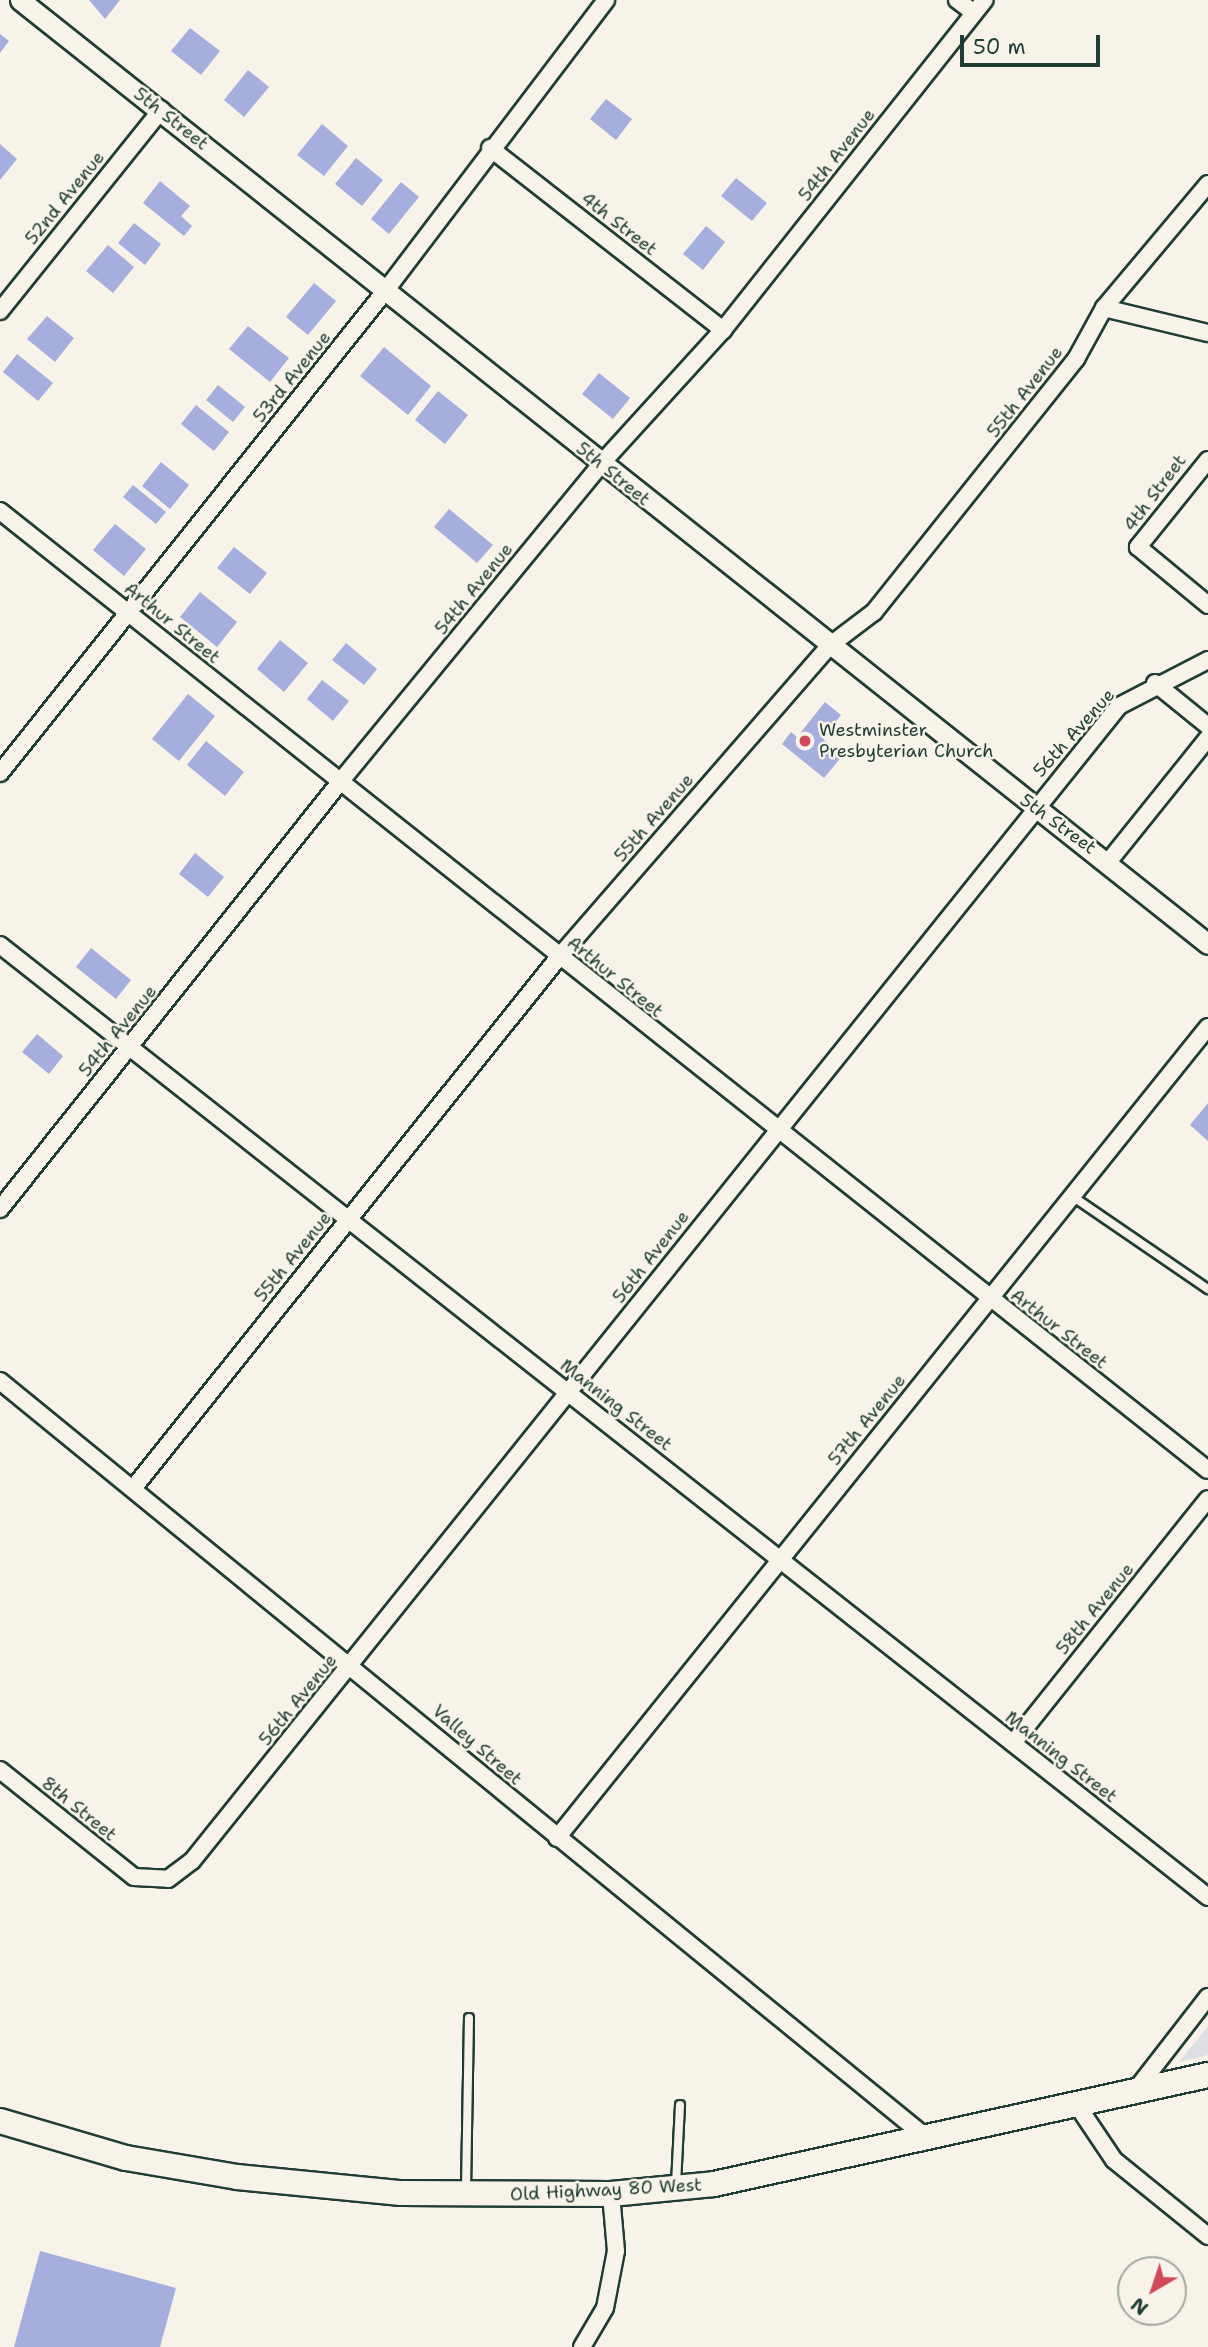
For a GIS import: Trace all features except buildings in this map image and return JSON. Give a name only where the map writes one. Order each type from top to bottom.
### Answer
[{"type":"main road","name":"Old Highway 80 West","points":[[0,2121],[126,2158],[237,2177],[466,2196],[611,2194],[676,2187],[928,2139],[1208,2075]]},
{"type":"street","name":"5th Street","points":[[20,0],[829,646],[1034,808],[1109,861],[1208,944]]},
{"type":"street","name":"53rd Avenue","points":[[0,773],[386,290],[490,148],[607,0]]},
{"type":"street","points":[[957,0],[974,13]]},
{"type":"street","name":"54th Avenue","points":[[0,1209],[340,782],[601,464],[723,330],[985,0]]},
{"type":"street","name":"52nd Avenue","points":[[0,311],[161,110]]},
{"type":"street","name":"4th Street","points":[[490,148],[723,330]]},
{"type":"street","name":"55th Avenue","points":[[135,1486],[559,957],[829,646],[874,612],[1076,359],[1104,307],[1208,184]]},
{"type":"street","points":[[1104,307],[1208,333]]},
{"type":"street","name":"4th Street","points":[[1208,460],[1138,547],[1208,605]]},
{"type":"street","name":"Arthur Street","points":[[0,511],[776,1131],[1208,1470]]},
{"type":"street","name":"56th Avenue","points":[[134,1877],[168,1879],[192,1861],[1034,808],[1119,706],[1155,683],[1208,660]]},
{"type":"street","points":[[1155,683],[1208,726]]},
{"type":"street","points":[[1109,861],[1208,738]]},
{"type":"street","name":"Manning Street","points":[[0,945],[346,1222],[782,1558],[1208,1897]]},
{"type":"street","name":"57th Avenue","points":[[557,1838],[1208,1027]]},
{"type":"street","name":"Valley Street","points":[[0,1381],[135,1486],[352,1663],[557,1838],[928,2139]]},
{"type":"street","name":"58th Avenue","points":[[1013,1743],[1208,1499]]},
{"type":"street","name":"8th Street","points":[[0,1770],[134,1877]]},
{"type":"street","points":[[1135,2091],[1208,1997]]},
{"type":"street","points":[[1077,2105],[1114,2160],[1208,2236]]},
{"type":"street","points":[[582,2347],[605,2308],[616,2251],[611,2194]]},
{"type":"lane","points":[[1072,1196],[1208,1289]]},
{"type":"lane","points":[[466,2196],[469,2018]]},
{"type":"lane","points":[[676,2187],[680,2105]]},
{"type":"shaded area","points":[[1208,2026],[1208,2055],[1179,2062]]},
{"type":"place","name":"Westminster Presbyterian Church","points":[[805,741]]}]
